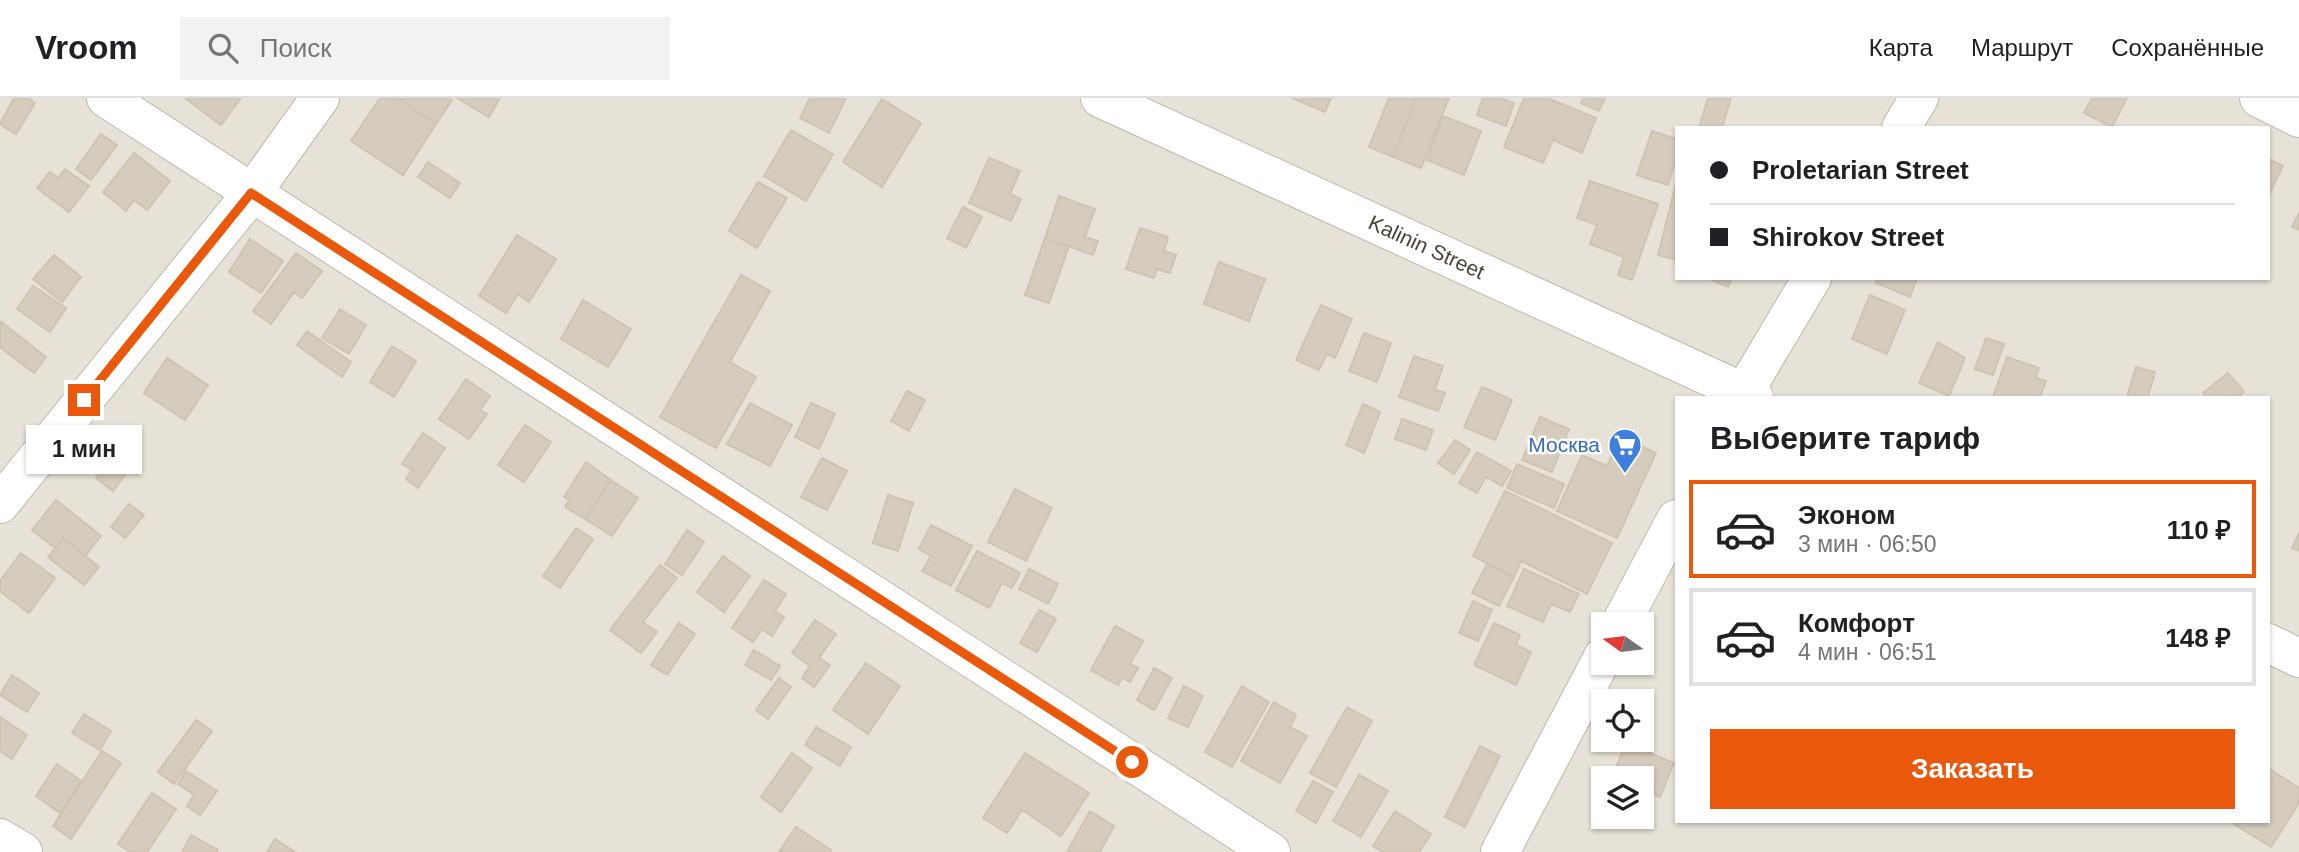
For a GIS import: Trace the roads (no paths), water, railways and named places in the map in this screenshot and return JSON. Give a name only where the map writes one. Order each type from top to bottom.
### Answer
[{"type":"street","points":[[106,98],[1271,852]]},
{"type":"street","points":[[0,504],[251,193],[320,98]]},
{"type":"street","name":"Kalinin Street","points":[[1100,98],[1746,396]]},
{"type":"street","points":[[1902,126],[1919,98]]},
{"type":"street","points":[[2259,98],[2299,118]]},
{"type":"street","points":[[1746,396],[1811,280]]},
{"type":"street","points":[[1627,612],[1675,521]]},
{"type":"street","points":[[2270,644],[2299,658]]},
{"type":"street","points":[[1500,852],[1593,676]]},
{"type":"street","points":[[0,838],[23,852]]},
{"type":"place","name":"Москва","points":[[1625,475]]}]
